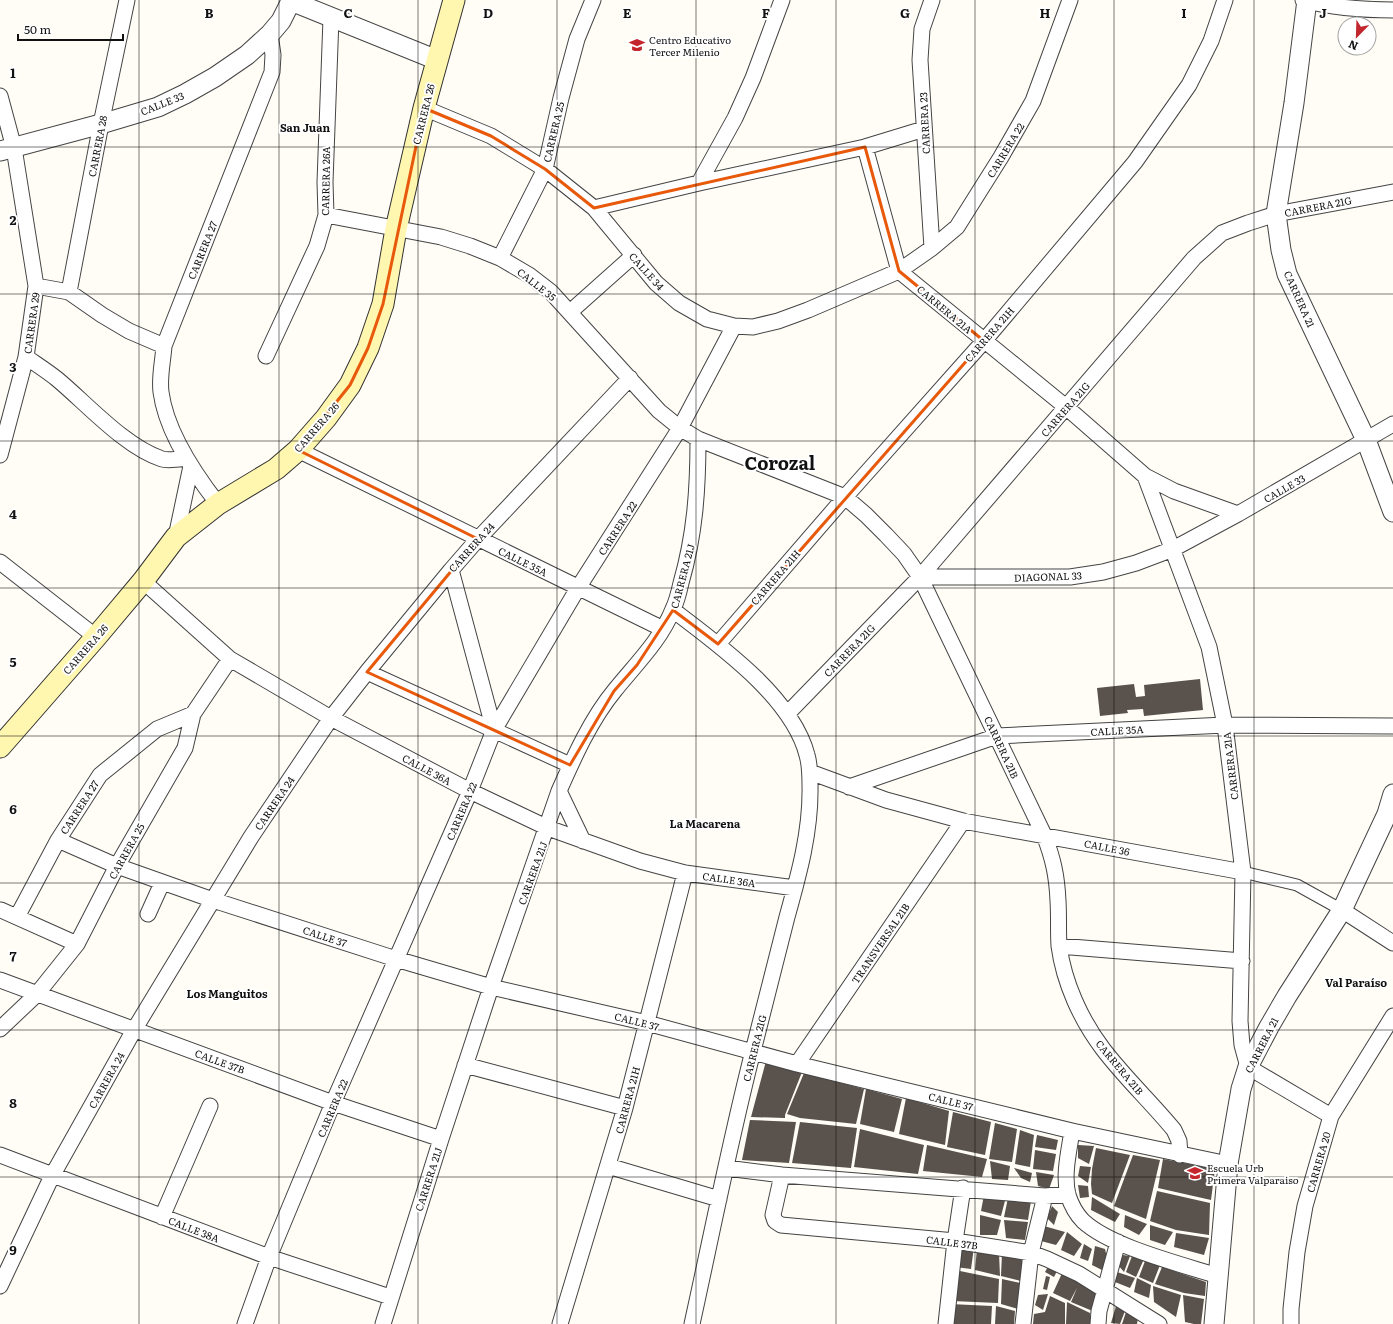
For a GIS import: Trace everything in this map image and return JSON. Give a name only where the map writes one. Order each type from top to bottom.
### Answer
[{"type":"main road","name":"CARRERA 26","points":[[0,747],[143,581],[176,537],[218,504],[276,469],[298,450],[326,418],[350,385],[368,348],[383,304],[396,229],[424,108],[454,0]]},
{"type":"street","name":"CARRERA 28","points":[[69,292],[101,124],[127,0]]},
{"type":"street","name":"CALLE 33","points":[[7,150],[158,107],[185,94],[215,77],[247,55],[270,34],[281,21],[291,0],[331,18],[437,60]]},
{"type":"street","name":"CARRERA 25","points":[[500,258],[545,169],[560,98],[575,46],[592,0]]},
{"type":"street","points":[[699,183],[738,112],[753,78],[782,0]]},
{"type":"street","name":"CARRERA 23","points":[[932,0],[922,29],[920,60],[932,248]]},
{"type":"street","name":"CARRERA 22","points":[[899,271],[932,248],[957,227],[1002,157],[1033,101],[1070,0]]},
{"type":"street","name":"CARRERA 21H","points":[[718,644],[845,497],[984,341],[1134,162],[1189,85],[1211,41],[1225,0]]},
{"type":"street","points":[[1305,0],[1341,6],[1393,10]]},
{"type":"street","name":"CARRERA 21","points":[[1305,0],[1294,103],[1276,214],[1281,250],[1288,274],[1366,440],[1393,512]]},
{"type":"street","name":"CARRERA 26A","points":[[266,356],[317,246],[326,215],[325,182],[331,18]]},
{"type":"street","name":"CARRERA 27","points":[[218,504],[189,462],[165,412],[160,391],[164,346],[272,72],[273,55],[270,34]]},
{"type":"street","name":"CARRERA 29","points":[[0,96],[7,150],[36,286],[26,357],[0,455]]},
{"type":"street","name":"CALLE 34","points":[[424,108],[490,136],[545,169],[594,208],[656,283],[679,303],[707,319],[734,326],[753,327],[778,321],[808,310],[899,271]]},
{"type":"street","points":[[594,208],[699,183],[865,147],[924,129]]},
{"type":"street","points":[[865,147],[899,271]]},
{"type":"street","name":"CARRERA 21G","points":[[788,713],[920,577],[1194,258],[1222,233],[1276,214],[1393,192]]},
{"type":"street","name":"CALLE 35","points":[[326,215],[442,237],[500,258],[530,275],[551,292],[570,312],[659,411],[680,428],[698,438]]},
{"type":"street","points":[[570,312],[634,255]]},
{"type":"street","name":"CARRERA 21A","points":[[899,271],[1066,408],[1145,476],[1174,490],[1238,514]]},
{"type":"street","points":[[36,286],[69,292],[102,315],[129,331],[164,346]]},
{"type":"street","name":"CARRERA 22","points":[[245,1324],[269,1257],[396,959],[470,791],[494,730],[578,588],[680,428],[734,326]]},
{"type":"street","points":[[26,357],[55,378],[131,443],[163,460],[189,462],[176,537]]},
{"type":"street","name":"CARRERA 24","points":[[0,1286],[52,1176],[134,1030],[251,837],[331,718],[367,672],[478,539],[630,378]]},
{"type":"street","name":"CALLE 33","points":[[1173,549],[1238,514],[1393,424]]},
{"type":"street","name":"CARRERA 21B","points":[[698,438],[845,497],[886,534],[904,554],[920,577],[1044,835],[1053,859],[1056,880],[1060,946],[1067,978],[1076,1004],[1087,1025],[1103,1049],[1174,1130],[1179,1140],[1180,1155]]},
{"type":"street","name":"CARRERA 21J","points":[[383,1324],[390,1297],[491,986],[548,828],[559,791],[570,765],[591,726],[614,691],[637,665],[663,630],[673,610],[689,555],[694,523],[698,481],[698,438]]},
{"type":"street","name":"CALLE 35A","points":[[298,450],[663,630]]},
{"type":"street","name":"CARRERA 21A","points":[[1145,476],[1209,647],[1225,725],[1243,872],[1240,1021],[1242,1045],[1248,1067]]},
{"type":"street","name":"DIAGONAL 33","points":[[920,577],[1070,577],[1103,572],[1129,565],[1173,549]]},
{"type":"street","points":[[0,562],[96,637]]},
{"type":"street","points":[[451,570],[494,730]]},
{"type":"street","name":"CALLE 36A","points":[[143,581],[230,659],[331,718],[470,791],[548,828],[640,861],[685,873],[795,888]]},
{"type":"street","points":[[673,610],[718,644],[755,677],[788,713],[800,736],[807,754],[810,772]]},
{"type":"street","name":"CARRERA 25","points":[[0,1029],[38,994],[77,944],[117,866],[184,748],[193,714],[230,659]]},
{"type":"street","points":[[367,672],[570,765]]},
{"type":"street","name":"CARRERA 27","points":[[17,917],[58,840],[100,775],[157,729],[193,714]]},
{"type":"street","name":"CALLE 35A","points":[[849,787],[997,736],[1225,725],[1393,726]]},
{"type":"street","name":"CARRERA 21G","points":[[692,1324],[752,1052],[795,888],[806,837],[810,806],[810,772]]},
{"type":"street","name":"CALLE 36","points":[[810,772],[886,800],[963,821],[1243,872],[1297,885],[1342,910],[1393,943]]},
{"type":"street","points":[[559,791],[583,841]]},
{"type":"street","name":"CARRERA 21","points":[[1214,1324],[1228,1164],[1241,1089],[1248,1067],[1287,996],[1342,910],[1390,816],[1393,794]]},
{"type":"street","name":"TRANSVERSAL 21B","points":[[798,1064],[963,821]]},
{"type":"street","name":"CALLE 37","points":[[58,840],[117,866],[162,883],[396,959],[491,986],[647,1023],[798,1064],[1072,1131],[1228,1164]]},
{"type":"street","name":"CARRERA 21H","points":[[560,1324],[625,1108],[685,873]]},
{"type":"street","points":[[148,914],[162,883]]},
{"type":"street","points":[[1,910],[77,944]]},
{"type":"street","points":[[1060,946],[1242,961]]},
{"type":"street","name":"CALLE 37B","points":[[0,980],[334,1103],[441,1139]]},
{"type":"street","name":"CARRERA 20","points":[[1291,1324],[1291,1309],[1297,1252],[1305,1206],[1331,1116],[1392,1018]]},
{"type":"street","points":[[465,1065],[625,1108]]},
{"type":"street","points":[[1248,1067],[1331,1116]]},
{"type":"street","points":[[162,1217],[210,1106]]},
{"type":"street","points":[[1072,1131],[1066,1176],[1068,1194],[1073,1208],[1083,1220],[1098,1232],[1137,1250],[1218,1276]]},
{"type":"street","name":"CALLE 38A","points":[[0,1155],[269,1257],[390,1297]]},
{"type":"street","points":[[608,1166],[719,1198]]},
{"type":"street","points":[[726,1168],[782,1175],[963,1188],[1045,1196],[1068,1194]]},
{"type":"street","name":"CALLE 37B","points":[[782,1175],[773,1215],[775,1221],[781,1225],[955,1241],[1031,1253],[1048,1259],[1104,1289],[1159,1324]]},
{"type":"street","points":[[946,1324],[955,1241],[963,1188]]},
{"type":"street","points":[[1023,1324],[1031,1253],[1045,1196]]},
{"type":"street","points":[[1098,1324],[1099,1311],[1104,1289],[1118,1242]]},
{"type":"highlighted area","points":[[424,108],[491,136],[545,169],[594,208],[865,147],[899,271],[984,341],[718,644],[673,610],[637,665],[614,691],[570,765],[367,672],[478,539],[298,450],[350,385],[368,348],[383,304]]},
{"type":"building","points":[[1200,679],[1203,710],[1144,716],[1143,709],[1127,710],[1128,713],[1100,716],[1097,688],[1134,684],[1136,697],[1145,696],[1144,685]]},
{"type":"building","points":[[766,1061],[802,1072],[785,1118],[751,1117]]},
{"type":"building","points":[[804,1073],[864,1089],[856,1124],[800,1118],[787,1114]]},
{"type":"building","points":[[866,1089],[902,1099],[894,1132],[860,1124]]},
{"type":"building","points":[[906,1098],[949,1111],[945,1145],[899,1134]]},
{"type":"building","points":[[953,1112],[991,1122],[985,1155],[947,1147]]},
{"type":"building","points":[[750,1120],[796,1122],[789,1163],[742,1160]]},
{"type":"building","points":[[800,1122],[857,1128],[851,1168],[792,1163]]},
{"type":"building","points":[[995,1123],[1017,1129],[1012,1162],[989,1159]]},
{"type":"building","points":[[860,1129],[924,1145],[918,1174],[854,1167]]},
{"type":"building","points":[[1020,1130],[1034,1135],[1030,1167],[1015,1164]]},
{"type":"building","points":[[1037,1135],[1058,1140],[1056,1150],[1035,1147]]},
{"type":"building","points":[[927,1145],[987,1159],[982,1177],[923,1171]]},
{"type":"building","points":[[1078,1145],[1094,1146],[1089,1164],[1078,1158]]},
{"type":"building","points":[[1096,1148],[1130,1155],[1112,1203],[1092,1194],[1092,1169]]},
{"type":"building","points":[[1035,1150],[1056,1154],[1053,1171],[1033,1169]]},
{"type":"building","points":[[1133,1155],[1160,1160],[1146,1219],[1114,1206]]},
{"type":"building","points":[[1163,1159],[1215,1169],[1211,1200],[1158,1188]]},
{"type":"building","points":[[990,1161],[1010,1166],[1008,1180],[992,1179]]},
{"type":"building","points":[[1080,1166],[1091,1167],[1088,1183],[1078,1176]]},
{"type":"building","points":[[1014,1168],[1032,1173],[1030,1182],[1021,1178]]},
{"type":"building","points":[[1036,1172],[1054,1175],[1049,1189],[1038,1186]]},
{"type":"building","points":[[1078,1185],[1088,1186],[1089,1197],[1080,1198]]},
{"type":"building","points":[[1157,1191],[1210,1203],[1209,1235],[1176,1230],[1150,1221]]},
{"type":"building","points":[[984,1195],[1006,1197],[1001,1216],[981,1211]]},
{"type":"building","points":[[1092,1197],[1120,1214],[1115,1222],[1091,1210]]},
{"type":"building","points":[[1008,1198],[1031,1201],[1028,1220],[1004,1217]]},
{"type":"building","points":[[1052,1206],[1058,1212],[1054,1225],[1047,1218]]},
{"type":"building","points":[[980,1215],[1001,1220],[997,1235],[980,1235]]},
{"type":"building","points":[[1125,1215],[1147,1224],[1139,1235],[1124,1227]]},
{"type":"building","points":[[1004,1220],[1028,1222],[1025,1240],[1006,1238]]},
{"type":"building","points":[[1150,1225],[1173,1232],[1165,1245],[1150,1240]]},
{"type":"building","points":[[1044,1226],[1065,1232],[1056,1245],[1041,1241]]},
{"type":"building","points":[[1067,1232],[1082,1244],[1074,1256],[1061,1250]]},
{"type":"building","points":[[1176,1233],[1209,1238],[1204,1255],[1174,1247]]},
{"type":"building","points":[[957,1244],[974,1247],[971,1269],[955,1267]]},
{"type":"building","points":[[1084,1244],[1092,1249],[1088,1261],[1080,1258]]},
{"type":"building","points":[[1095,1246],[1105,1249],[1107,1258],[1102,1270],[1092,1265]]},
{"type":"building","points":[[977,1248],[999,1253],[1000,1276],[975,1270]]},
{"type":"building","points":[[1002,1253],[1023,1258],[1021,1281],[1001,1276]]},
{"type":"building","points":[[1123,1255],[1130,1256],[1124,1272],[1118,1265]]},
{"type":"building","points":[[1132,1256],[1144,1259],[1136,1277],[1126,1272]]},
{"type":"building","points":[[1145,1261],[1160,1265],[1153,1283],[1139,1277]]},
{"type":"building","points":[[1049,1265],[1058,1269],[1054,1277],[1045,1272]]},
{"type":"building","points":[[1162,1267],[1206,1282],[1205,1296],[1184,1293],[1155,1284]]},
{"type":"building","points":[[955,1270],[999,1279],[998,1303],[952,1301]]},
{"type":"building","points":[[1063,1271],[1099,1294],[1095,1312],[1071,1302],[1077,1288],[1070,1301],[1053,1293]]},
{"type":"building","points":[[1117,1272],[1135,1278],[1130,1288],[1115,1282]]},
{"type":"building","points":[[1046,1276],[1050,1277],[1047,1290],[1043,1289]]},
{"type":"building","points":[[1137,1278],[1151,1285],[1149,1298],[1134,1292]]},
{"type":"building","points":[[1002,1279],[1020,1283],[1018,1309],[1001,1304]]},
{"type":"building","points":[[1153,1286],[1181,1295],[1176,1317],[1154,1302]]},
{"type":"building","points":[[1048,1294],[1043,1310],[1035,1305],[1038,1295]]},
{"type":"building","points":[[1183,1295],[1204,1299],[1201,1324],[1185,1322]]},
{"type":"building","points":[[1050,1296],[1065,1303],[1065,1324],[1033,1324],[1034,1314],[1045,1312]]},
{"type":"building","points":[[1067,1302],[1090,1313],[1090,1324],[1066,1324]]},
{"type":"building","points":[[950,1304],[992,1306],[991,1324],[949,1324]]},
{"type":"building","points":[[996,1306],[1015,1311],[1014,1324],[995,1324]]},
{"type":"building","points":[[1116,1306],[1125,1311],[1120,1324],[1111,1323]]},
{"type":"building","points":[[1126,1312],[1138,1318],[1137,1324],[1122,1324]]},
{"type":"place","name":"Centro Educativo Tercer Milenio","points":[[637,45]]},
{"type":"place","name":"Escuela Urb Primera Valparaiso","points":[[1195,1173]]},
{"type":"district","name":"San Juan","points":[[305,127]]},
{"type":"district","name":"Corozal","points":[[780,462]]},
{"type":"district","name":"La Macarena","points":[[705,823]]},
{"type":"district","name":"Val Paraíso","points":[[1356,982]]},
{"type":"district","name":"Los Manguitos","points":[[227,993]]}]
